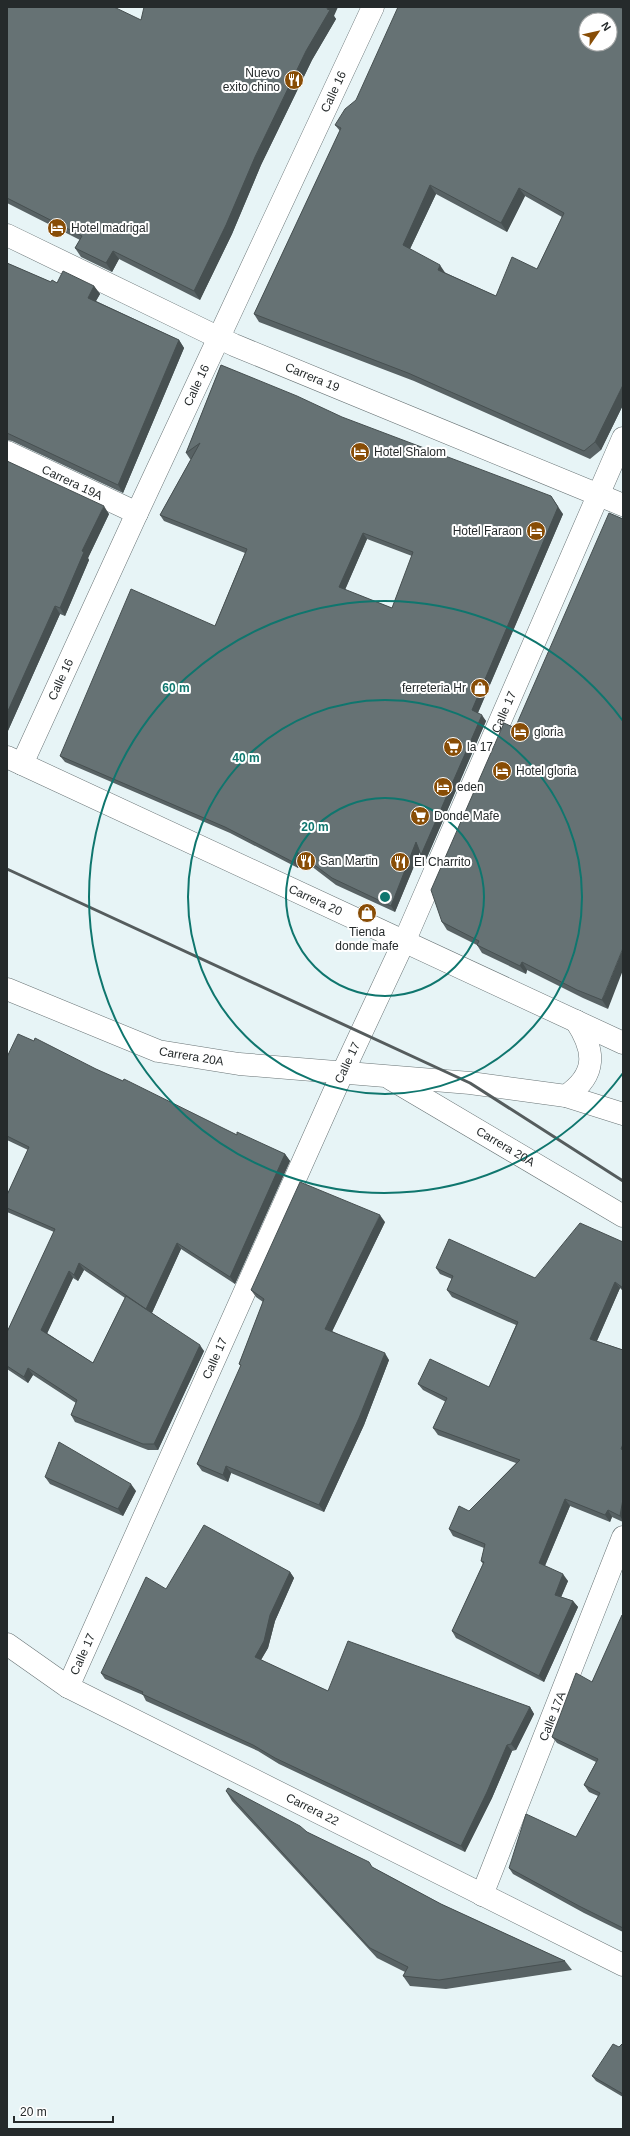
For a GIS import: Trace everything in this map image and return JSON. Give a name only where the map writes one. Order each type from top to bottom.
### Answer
[{"type":"street","name":"Calle 16","points":[[15,761],[137,513],[373,7]]},
{"type":"street","name":"Carrera 19","points":[[7,235],[218,338],[623,505]]},
{"type":"street","name":"Calle 17","points":[[68,1687],[342,1074],[404,941],[623,438]]},
{"type":"street","name":"Carrera 19A","points":[[7,452],[137,513]]},
{"type":"street","name":"Carrera 20","points":[[15,761],[623,1043]]},
{"type":"street","name":"Carrera 20A","points":[[7,989],[158,1051],[239,1064],[342,1074],[470,1083],[566,1096],[623,1114]]},
{"type":"street","points":[[566,1096],[576,1089],[583,1080],[588,1070],[590,1059],[586,1036],[576,1021]]},
{"type":"street","name":"Carrera 20A","points":[[388,1077],[623,1216]]},
{"type":"street","name":"Calle 17A","points":[[482,1895],[623,1537]]},
{"type":"street","name":"Carrera 22","points":[[7,1644],[68,1687],[623,1965]]},
{"type":"building","points":[[7,7],[114,7],[141,20],[144,7],[328,7],[327,9],[330,10],[306,51],[255,157],[226,225],[194,291],[113,251],[106,263],[75,248],[82,236],[7,198]]},
{"type":"building","points":[[398,7],[619,7],[623,9],[623,385],[595,442],[584,451],[408,373],[254,314],[341,128],[335,125],[345,109],[356,100]],"holes":[[[430,185],[501,223],[519,188],[564,213],[537,269],[512,257],[496,296],[438,270],[440,265],[403,245]]]},
{"type":"building","points":[[7,263],[51,282],[52,280],[57,283],[63,271],[94,286],[88,298],[179,340],[118,485],[7,433]]},
{"type":"building","points":[[221,365],[297,396],[342,417],[551,496],[558,507],[472,710],[482,715],[421,855],[416,842],[391,906],[332,878],[297,852],[293,862],[225,827],[60,756],[131,589],[215,626],[247,549],[160,515],[200,443],[186,453]],"holes":[[[363,533],[413,552],[392,608],[339,587]]]},
{"type":"building","points":[[7,461],[104,506],[82,551],[84,552],[60,608],[55,606],[7,713]]},
{"type":"building","points":[[609,513],[623,519],[623,948],[602,1000],[577,990],[522,962],[520,966],[477,945],[479,941],[442,922],[431,890],[504,723],[515,728]]},
{"type":"building","points":[[18,1034],[34,1041],[35,1038],[96,1069],[123,1081],[124,1079],[237,1135],[237,1132],[285,1154],[230,1277],[177,1243],[146,1309],[79,1263],[74,1275],[69,1271],[41,1330],[93,1363],[126,1296],[200,1345],[154,1444],[143,1444],[71,1415],[77,1400],[28,1368],[24,1377],[7,1366],[7,1332],[55,1229],[7,1208],[7,1195],[29,1147],[7,1136],[7,1057]]},
{"type":"building","points":[[300,1182],[380,1215],[325,1329],[385,1353],[359,1418],[319,1505],[226,1466],[223,1475],[197,1464],[241,1365],[239,1364],[264,1299],[251,1290]]},
{"type":"building","points":[[580,1223],[623,1242],[623,1288],[615,1282],[590,1339],[623,1350],[623,1444],[621,1449],[623,1450],[623,1499],[620,1516],[608,1510],[605,1515],[565,1499],[539,1563],[563,1574],[555,1595],[573,1601],[539,1676],[452,1631],[484,1562],[481,1561],[485,1544],[449,1529],[459,1506],[469,1511],[520,1460],[433,1428],[447,1398],[418,1384],[430,1359],[489,1387],[518,1322],[447,1290],[453,1276],[436,1268],[449,1239],[535,1278]]},
{"type":"building","points":[[59,1442],[131,1484],[118,1509],[45,1477]]},
{"type":"building","points":[[204,1525],[290,1572],[270,1615],[264,1641],[255,1657],[328,1691],[348,1641],[530,1707],[511,1744],[507,1745],[487,1792],[461,1846],[275,1758],[253,1745],[142,1694],[143,1692],[101,1673],[146,1577],[166,1589]]},
{"type":"building","points":[[622,1615],[623,1928],[509,1868],[526,1814],[576,1837],[600,1793],[584,1785],[598,1759],[552,1737],[576,1673],[592,1682]]},
{"type":"building","points":[[228,1788],[300,1826],[307,1832],[369,1862],[372,1867],[441,1904],[565,1961],[439,1980],[403,1976],[408,1967],[370,1948],[226,1791]]},
{"type":"building","points":[[623,2043],[623,2094],[592,2076],[613,2044],[619,2047]]},
{"type":"railway","points":[[7,869],[470,1083],[623,1181]]},
{"type":"place","name":"Nuevo exito chino","points":[[294,80]]},
{"type":"place","name":"Hotel madrigal","points":[[57,228]]},
{"type":"place","name":"Hotel Shalom","points":[[360,452]]},
{"type":"place","name":"Hotel Faraon","points":[[536,531]]},
{"type":"place","name":"ferreteria Hr","points":[[480,688]]},
{"type":"place","name":"gloria","points":[[520,732]]},
{"type":"place","name":"la 17","points":[[453,747]]},
{"type":"place","name":"Hotel gloria","points":[[502,771]]},
{"type":"place","name":"eden","points":[[443,787]]},
{"type":"place","name":"Donde Mafe","points":[[420,816]]},
{"type":"place","name":"San Martin","points":[[306,861]]},
{"type":"place","name":"El Charrito","points":[[400,862]]},
{"type":"place","name":"Tienda donde mafe","points":[[367,913]]}]
